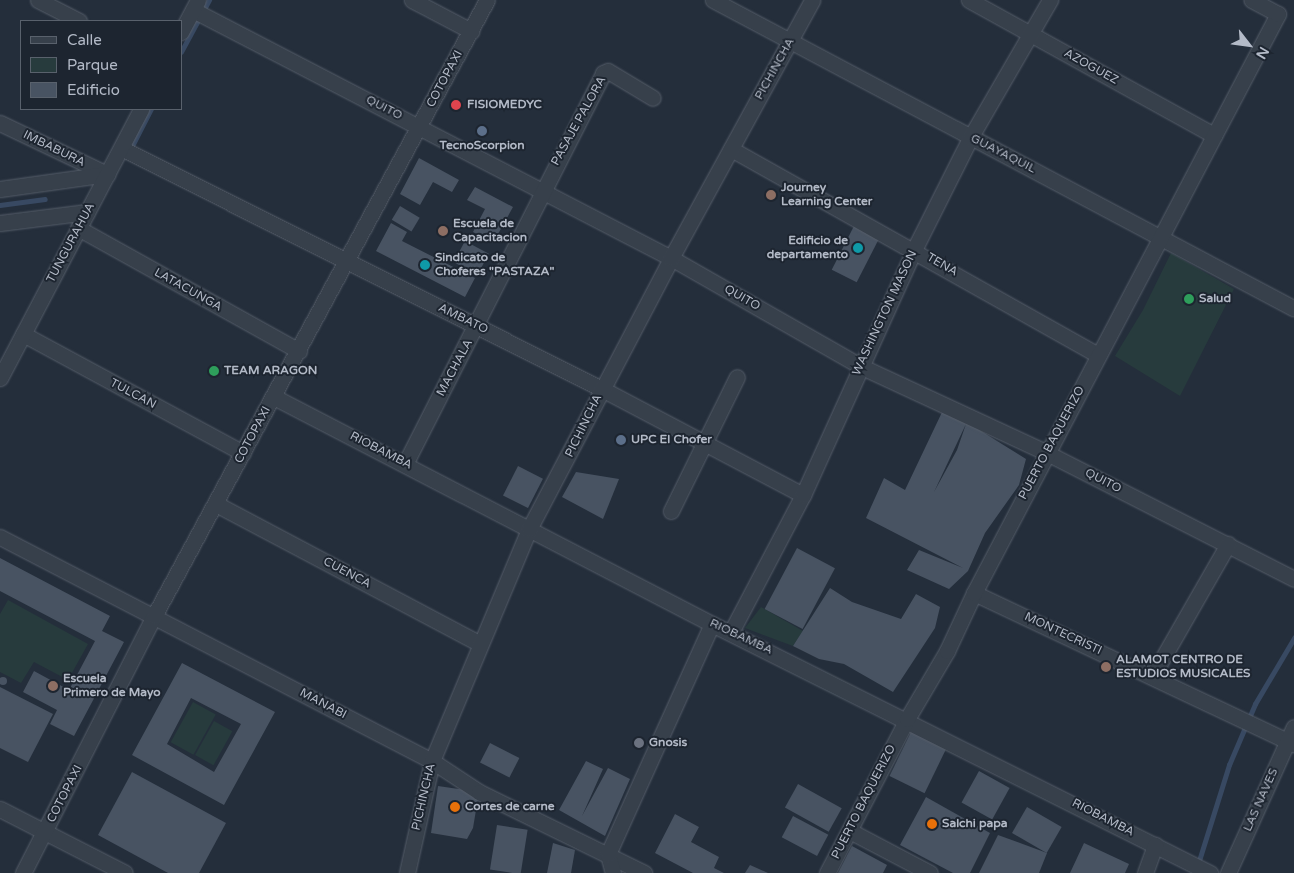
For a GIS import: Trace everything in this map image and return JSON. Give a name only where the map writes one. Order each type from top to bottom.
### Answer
[{"type":"street","points":[[38,0],[77,20]]},
{"type":"street","points":[[412,0],[471,31]]},
{"type":"street","name":"COTOPAXI","points":[[23,873],[46,832],[154,616],[299,351],[487,0]]},
{"type":"street","name":"GUAYAQUIL","points":[[713,0],[791,39],[970,138],[1162,236],[1294,308]]},
{"type":"street","name":"PICHINCHA","points":[[407,873],[432,761],[479,643],[529,530],[671,258],[812,0]]},
{"type":"street","name":"AZOGUEZ","points":[[969,0],[1214,135]]},
{"type":"street","name":"WASHINGTON MASON","points":[[731,632],[803,495],[914,250],[970,138],[1032,35],[1050,0]]},
{"type":"street","name":"PUERTO BAQUERIZO","points":[[827,873],[908,719],[947,651],[974,593],[1278,14],[1252,0]]},
{"type":"street","points":[[182,30],[195,7]]},
{"type":"street","name":"QUITO","points":[[195,7],[210,18],[671,258],[860,366],[1047,453],[1294,579]]},
{"type":"street","name":"PASAJE PALORA","points":[[541,190],[603,73],[608,71],[653,98]]},
{"type":"street","name":"TUNGURAHUA","points":[[0,378],[140,110]]},
{"type":"street","name":"IMBABURA","points":[[0,123],[107,174]]},
{"type":"street","name":"AMBATO","points":[[121,149],[602,389],[803,495]]},
{"type":"street","name":"TENA","points":[[731,149],[1098,355]]},
{"type":"street","points":[[0,189],[107,174]]},
{"type":"street","name":"MACHALA","points":[[405,464],[476,326],[541,190]]},
{"type":"street","points":[[0,223],[87,212]]},
{"type":"street","name":"LATACUNGA","points":[[78,228],[299,351]]},
{"type":"street","name":"TULCAN","points":[[23,334],[243,453]]},
{"type":"street","points":[[671,511],[737,377]]},
{"type":"street","name":"RIOBAMBA","points":[[274,397],[712,624],[908,719],[1208,872]]},
{"type":"street","name":"CUENCA","points":[[216,504],[479,643]]},
{"type":"street","name":"MANABI","points":[[0,538],[432,761],[478,792],[644,873]]},
{"type":"street","points":[[1152,675],[1228,544]]},
{"type":"street","name":"MONTECRISTI","points":[[974,593],[1292,737]]},
{"type":"street","points":[[613,873],[608,854],[712,624]]},
{"type":"street","name":"LAS NAVES","points":[[1228,873],[1292,737]]},
{"type":"street","points":[[0,809],[125,873]]},
{"type":"street","points":[[850,831],[930,873]]},
{"type":"street","points":[[1144,873],[1155,845]]},
{"type":"green space","points":[[1171,253],[1234,289],[1180,396],[1115,356],[1143,310]]},
{"type":"green space","points":[[8,600],[88,644],[68,680],[34,662],[21,683],[0,672],[0,614]]},
{"type":"green space","points":[[761,607],[803,631],[793,646],[745,628]]},
{"type":"green space","points":[[193,702],[216,715],[193,755],[171,742]]},
{"type":"green space","points":[[214,721],[232,731],[213,765],[195,755]]},
{"type":"building","points":[[419,158],[459,180],[452,192],[433,182],[420,205],[400,194]]},
{"type":"building","points":[[475,187],[513,207],[493,243],[473,232],[485,209],[467,200]]},
{"type":"building","points":[[400,206],[420,218],[411,232],[392,220]]},
{"type":"building","name":"Sindicato de Choferes \"PASTAZA\"","points":[[391,223],[407,232],[402,241],[475,278],[465,297],[376,251]]},
{"type":"building","name":"Edificio de departamento","points":[[854,226],[879,239],[857,282],[832,270]]},
{"type":"building","points":[[465,241],[489,254],[478,275],[454,262]]},
{"type":"building","points":[[944,408],[1026,459],[1019,485],[985,533],[968,571],[949,589],[907,570],[919,550],[963,568],[866,518],[884,478],[905,490]],"holes":[[[966,424],[957,450],[934,492]]]},
{"type":"building","points":[[518,466],[543,479],[528,508],[503,495]]},
{"type":"building","points":[[576,472],[619,479],[603,519],[562,497]]},
{"type":"building","points":[[797,548],[835,568],[803,629],[765,609]]},
{"type":"building","points":[[0,558],[110,616],[102,631],[124,642],[74,736],[50,724],[57,710],[23,692],[34,671],[69,690],[95,641],[0,591]]},
{"type":"building","points":[[830,588],[852,602],[901,619],[916,594],[940,607],[935,628],[893,692],[844,664],[819,659],[793,646]]},
{"type":"building","points":[[182,663],[275,712],[224,805],[132,755]],"holes":[[[191,698],[241,724],[214,772],[167,744]]]},
{"type":"building","points":[[3,677],[7,681],[3,685],[-1,681]]},
{"type":"building","points":[[0,687],[53,714],[28,762],[0,748]]},
{"type":"building","points":[[911,732],[946,749],[925,793],[890,776]]},
{"type":"building","points":[[490,743],[519,758],[509,778],[480,763]]},
{"type":"building","points":[[586,761],[603,769],[582,816],[608,768],[630,779],[605,836],[559,810]]},
{"type":"building","points":[[979,771],[1010,788],[992,819],[962,802]]},
{"type":"building","points":[[132,772],[226,823],[199,873],[168,873],[98,835]]},
{"type":"building","points":[[798,784],[842,808],[829,832],[785,808]]},
{"type":"building","name":"Cortes de carne","points":[[438,786],[479,792],[473,828],[467,839],[431,833]]},
{"type":"building","points":[[926,797],[990,833],[970,873],[953,873],[900,845]]},
{"type":"building","points":[[1027,807],[1062,827],[1047,853],[1012,833]]},
{"type":"building","points":[[675,814],[699,827],[691,842],[719,857],[714,868],[724,873],[693,873],[655,853]]},
{"type":"building","points":[[793,816],[828,835],[817,856],[782,837]]},
{"type":"building","points":[[497,825],[528,830],[521,873],[490,869]]},
{"type":"building","points":[[998,835],[1047,853],[1039,873],[979,873]]},
{"type":"building","points":[[553,843],[575,850],[571,873],[547,873]]},
{"type":"building","points":[[1084,843],[1129,864],[1125,873],[1070,873]]},
{"type":"building","points":[[852,846],[887,865],[883,873],[838,873]]},
{"type":"building","points":[[750,865],[768,873],[745,873]]},
{"type":"waterway","points":[[182,50],[209,0]]},
{"type":"waterway","points":[[130,150],[150,110]]},
{"type":"waterway","points":[[0,205],[45,199]]},
{"type":"waterway","points":[[1198,864],[1229,765],[1255,704],[1294,638]]},
{"type":"place","name":"FISIOMEDYC","points":[[456,105]]},
{"type":"place","name":"TecnoScorpion","points":[[482,131]]},
{"type":"place","name":"Journey Learning Center","points":[[771,195]]},
{"type":"place","name":"Escuela de Capacitacion","points":[[443,231]]},
{"type":"place","name":"Edificio de departamento","points":[[858,248]]},
{"type":"place","name":"Sindicato de Choferes \"PASTAZA\"","points":[[425,265]]},
{"type":"place","name":"Salud","points":[[1189,299]]},
{"type":"place","name":"TEAM ARAGON","points":[[214,371]]},
{"type":"place","name":"UPC El Chofer","points":[[621,440]]},
{"type":"place","name":"ALAMOT CENTRO DE ESTUDIOS MUSICALES","points":[[1106,667]]},
{"type":"place","name":"Escuela Primero de Mayo","points":[[53,686]]},
{"type":"place","name":"Gnosis","points":[[639,743]]},
{"type":"place","name":"Cortes de carne","points":[[455,807]]},
{"type":"place","name":"Salchi papa","points":[[932,824]]}]
